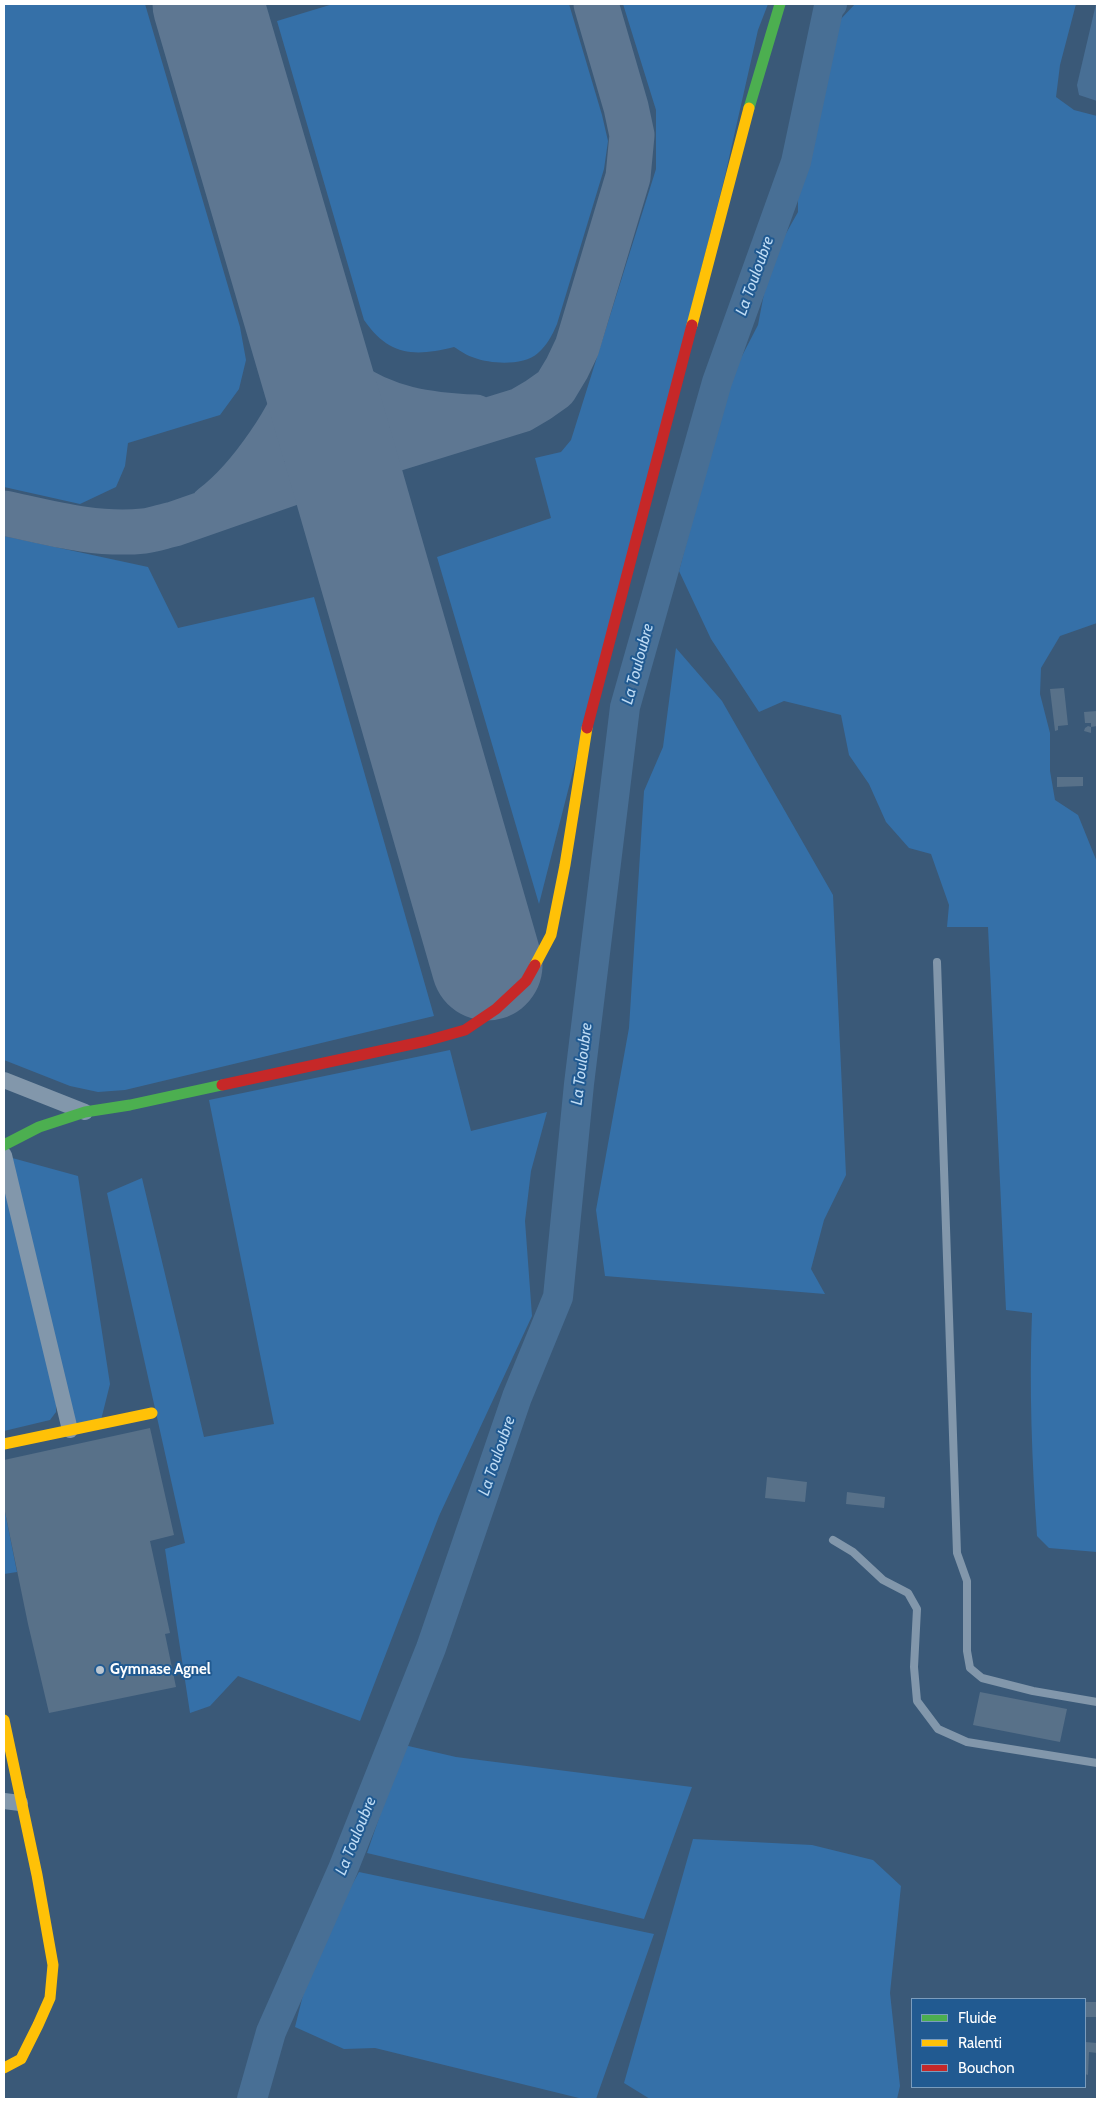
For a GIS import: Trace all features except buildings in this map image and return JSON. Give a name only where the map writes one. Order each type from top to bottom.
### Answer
[{"type":"street","points":[[4,1145],[39,1127],[84,1112],[130,1105],[426,1042],[465,1030],[496,1010],[526,981],[551,936],[566,865],[583,743],[756,81],[780,4]]},
{"type":"street","points":[[4,1080],[84,1112]]},
{"type":"street","points":[[4,1155],[70,1430]]},
{"type":"street","points":[[4,1444],[152,1413]]},
{"type":"street","points":[[4,1720],[20,1803],[37,1875],[53,1965],[50,1998],[38,2025],[21,2059],[4,2068]]},
{"type":"street","points":[[4,1800],[20,1803]]},
{"type":"lane","points":[[937,962],[957,1553],[967,1581],[967,1651],[970,1668],[982,1678],[1033,1692],[1097,1702]]},
{"type":"lane","points":[[833,1540],[853,1552],[882,1580],[908,1593],[913,1601],[917,1609],[914,1667],[917,1701],[938,1730],[967,1742],[1097,1763]]},
{"type":"shaded area","points":[[4,4],[145,4],[240,327],[246,360],[239,389],[220,415],[128,443],[125,466],[116,487],[80,504],[4,487]]},
{"type":"shaded area","points":[[333,4],[569,4],[608,141],[604,169],[557,324],[547,343],[532,357],[507,363],[472,357],[454,347],[427,352],[403,351],[383,341],[364,320],[277,21]]},
{"type":"shaded area","points":[[623,4],[768,4],[758,30],[724,180],[539,904],[437,557],[551,518],[535,458],[561,452],[571,440],[656,169],[656,110]]},
{"type":"shaded area","points":[[855,4],[1076,4],[1060,65],[1056,97],[1074,110],[1097,116],[1097,623],[1060,636],[1041,668],[1040,694],[1050,733],[1050,771],[1055,800],[1078,815],[1097,862],[1097,1552],[1049,1548],[1037,1536],[1032,1424],[1032,1313],[1006,1310],[988,927],[947,927],[949,905],[931,854],[909,848],[886,822],[869,784],[849,755],[841,715],[784,701],[759,712],[711,639],[679,571],[728,383],[758,325],[766,283],[775,253],[798,212],[798,181],[811,139],[821,85],[839,21]]},
{"type":"shaded area","points":[[1096,4],[1097,101],[1079,95],[1077,85]]},
{"type":"shaded area","points":[[4,536],[148,567],[178,628],[314,597],[434,1016],[125,1090],[98,1092],[70,1086],[4,1060]]},
{"type":"shaded area","points":[[676,648],[722,701],[833,895],[846,1175],[824,1220],[811,1269],[825,1294],[605,1276],[596,1210],[629,1028],[644,791],[663,747]]},
{"type":"shaded area","points":[[450,1050],[471,1131],[547,1112],[531,1171],[525,1221],[532,1316],[439,1516],[360,1721],[238,1676],[210,1706],[190,1713],[165,1549],[185,1543],[107,1193],[142,1178],[204,1437],[274,1424],[209,1100]]},
{"type":"shaded area","points":[[5,1156],[78,1176],[110,1384],[100,1424],[70,1430]]},
{"type":"shaded area","points":[[4,1180],[56,1403],[56,1412],[50,1420],[4,1431]]},
{"type":"shaded area","points":[[4,1507],[17,1572],[4,1574]]},
{"type":"shaded area","points":[[404,1745],[456,1757],[692,1787],[644,1919],[367,1853]]},
{"type":"shaded area","points":[[693,1839],[812,1845],[873,1860],[901,1886],[890,1993],[900,2086],[897,2099],[650,2099],[624,2083]]},
{"type":"shaded area","points":[[359,1872],[654,1934],[596,2099],[583,2099],[375,2048],[344,2049],[295,2027],[313,1955]]},
{"type":"waterway","name":"La Touloubre","points":[[252,2099],[271,2032],[343,1869],[431,1648],[517,1397],[558,1297],[579,1084],[625,707],[717,382],[796,162],[829,6],[832,4]]},
{"type":"taxiway","points":[[4,513],[108,532],[152,530],[343,465],[521,410],[555,388],[577,347],[628,177],[632,135],[626,107],[596,4]]},
{"type":"taxiway","points":[[305,332],[332,370],[361,391],[408,409],[475,417]]},
{"type":"taxiway","points":[[212,507],[226,495],[255,463],[291,407],[305,366],[305,332]]},
{"type":"runway","points":[[208,4],[487,965]]},
{"type":"traffic: fast","points":[[749,108],[780,4]]},
{"type":"traffic: fast","points":[[4,1145],[39,1127],[85,1112],[130,1105],[222,1085]]},
{"type":"traffic: slow","points":[[692,325],[749,108]]},
{"type":"traffic: slow","points":[[535,965],[551,935],[565,865],[587,728]]},
{"type":"traffic: slow","points":[[4,1444],[152,1413]]},
{"type":"traffic: slow","points":[[4,1720],[37,1875],[53,1965],[50,1998],[38,2025],[21,2059],[4,2068]]},
{"type":"traffic: jam","points":[[587,728],[692,325]]},
{"type":"traffic: jam","points":[[222,1085],[426,1041],[465,1030],[496,1009],[526,981],[535,965]]},
{"type":"place","name":"Gymnase Agnel","points":[[100,1670]]}]
